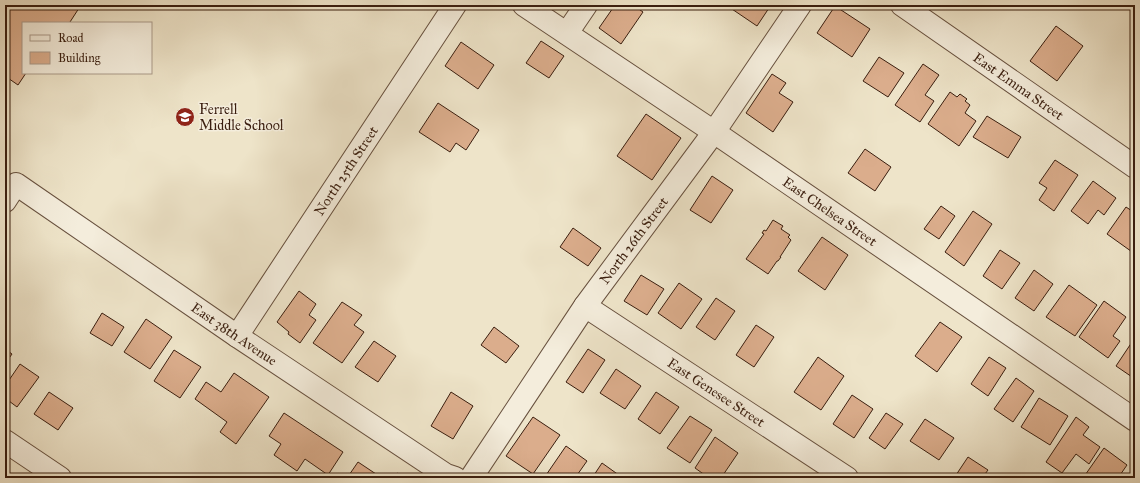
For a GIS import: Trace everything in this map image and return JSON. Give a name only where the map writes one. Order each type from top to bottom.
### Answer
[{"type":"street","name":"North 25th Street","points":[[237,336],[455,5]]},
{"type":"street","name":"East Chelsea Street","points":[[524,5],[714,132],[1135,420]]},
{"type":"street","points":[[567,33],[586,5]]},
{"type":"street","name":"North 26th Street","points":[[472,478],[585,306],[714,132],[800,5]]},
{"type":"street","name":"East Emma Street","points":[[902,5],[1135,167]]},
{"type":"street","name":"East 38th Avenue","points":[[11,193],[237,336],[446,475],[455,478]]},
{"type":"street","name":"East Genesee Street","points":[[585,306],[847,478]]},
{"type":"street","points":[[5,441],[60,478]]},
{"type":"building","points":[[5,5],[81,5],[70,22],[22,22],[22,74],[25,74],[18,85],[5,76]]},
{"type":"building","points":[[615,5],[633,5],[643,12],[621,44],[599,28]]},
{"type":"building","points":[[726,5],[771,5],[757,26]]},
{"type":"building","points":[[835,6],[870,29],[852,57],[817,33]]},
{"type":"building","points":[[1056,26],[1083,46],[1057,81],[1030,61]]},
{"type":"building","points":[[541,41],[564,56],[549,78],[526,63]]},
{"type":"building","points":[[461,42],[494,65],[478,89],[445,66]]},
{"type":"building","points":[[879,57],[904,73],[888,97],[863,81]]},
{"type":"building","points":[[923,64],[939,75],[925,95],[934,101],[920,122],[895,105]]},
{"type":"building","points":[[772,74],[786,83],[779,93],[793,102],[773,132],[746,113]]},
{"type":"building","points":[[950,92],[957,97],[960,94],[967,99],[965,101],[970,105],[965,113],[976,121],[959,146],[928,124]]},
{"type":"building","points":[[438,103],[479,130],[466,150],[456,143],[450,152],[419,132]]},
{"type":"building","points":[[646,114],[681,138],[652,180],[617,156]]},
{"type":"building","points":[[987,116],[1021,137],[1008,158],[973,137]]},
{"type":"building","points":[[865,149],[891,167],[875,191],[848,173]]},
{"type":"building","points":[[1055,160],[1078,175],[1054,211],[1039,200],[1047,188],[1039,183]]},
{"type":"building","points":[[712,176],[733,190],[711,223],[690,210]]},
{"type":"building","points":[[1093,181],[1116,198],[1104,215],[1098,210],[1088,224],[1071,211]]},
{"type":"building","points":[[941,206],[955,216],[939,239],[924,229]]},
{"type":"building","points":[[1126,207],[1135,213],[1135,254],[1107,234]]},
{"type":"building","points":[[973,211],[992,224],[964,266],[945,252]]},
{"type":"building","points":[[773,220],[783,226],[781,229],[790,235],[788,237],[791,240],[781,257],[768,274],[746,259],[764,234],[762,233],[764,230],[766,231]]},
{"type":"building","points":[[573,228],[601,248],[588,266],[560,247]]},
{"type":"building","points":[[822,237],[848,255],[825,290],[798,271]]},
{"type":"building","points":[[1000,250],[1020,263],[1002,289],[983,276]]},
{"type":"building","points":[[1034,270],[1053,284],[1034,311],[1015,298]]},
{"type":"building","points":[[641,275],[664,289],[647,315],[624,301]]},
{"type":"building","points":[[679,283],[702,299],[681,329],[658,313]]},
{"type":"building","points":[[1069,285],[1097,305],[1075,336],[1046,317]]},
{"type":"building","points":[[299,291],[316,304],[309,315],[316,320],[300,343],[288,334],[289,332],[277,322]]},
{"type":"building","points":[[716,298],[735,311],[715,340],[696,327]]},
{"type":"building","points":[[1104,301],[1126,317],[1113,336],[1120,341],[1108,358],[1079,337]]},
{"type":"building","points":[[342,302],[362,315],[354,325],[364,332],[342,363],[313,343]]},
{"type":"building","points":[[102,313],[124,327],[112,346],[90,333]]},
{"type":"building","points":[[146,319],[172,337],[150,369],[124,352]]},
{"type":"building","points":[[940,322],[962,337],[937,372],[915,356]]},
{"type":"building","points":[[756,325],[774,337],[754,367],[736,355]]},
{"type":"building","points":[[494,327],[519,346],[506,363],[481,345]]},
{"type":"building","points":[[1134,339],[1135,340],[1135,379],[1116,366]]},
{"type":"building","points":[[374,341],[396,356],[378,382],[355,367]]},
{"type":"building","points":[[5,349],[12,354],[5,364]]},
{"type":"building","points":[[588,349],[605,360],[583,393],[566,382]]},
{"type":"building","points":[[174,350],[201,367],[180,398],[154,381]]},
{"type":"building","points":[[818,357],[844,376],[821,410],[794,392]]},
{"type":"building","points":[[989,357],[1006,368],[988,396],[971,384]]},
{"type":"building","points":[[20,364],[39,377],[17,407],[5,398],[5,386]]},
{"type":"building","points":[[616,369],[641,386],[625,409],[600,393]]},
{"type":"building","points":[[234,373],[269,397],[236,444],[220,432],[227,422],[195,399],[206,382],[221,392]]},
{"type":"building","points":[[1016,378],[1034,391],[1013,422],[994,409]]},
{"type":"building","points":[[49,392],[73,408],[58,430],[34,414]]},
{"type":"building","points":[[451,392],[473,406],[453,439],[431,426]]},
{"type":"building","points":[[656,392],[679,407],[660,434],[638,419]]},
{"type":"building","points":[[852,395],[873,409],[854,438],[833,424]]},
{"type":"building","points":[[1039,398],[1068,416],[1050,445],[1021,427]]},
{"type":"building","points":[[284,413],[343,452],[328,475],[305,459],[297,471],[274,455],[281,444],[269,436]]},
{"type":"building","points":[[886,413],[903,424],[885,449],[869,438]]},
{"type":"building","points":[[690,416],[712,430],[690,463],[667,448]]},
{"type":"building","points":[[533,417],[560,435],[533,474],[506,456]]},
{"type":"building","points":[[1076,417],[1089,427],[1083,435],[1100,447],[1089,464],[1076,454],[1062,473],[1046,462]]},
{"type":"building","points":[[925,419],[954,438],[939,460],[910,441]]},
{"type":"building","points":[[715,437],[738,453],[721,478],[709,478],[695,468]]},
{"type":"building","points":[[566,446],[587,461],[575,478],[544,478]]},
{"type":"building","points":[[1104,448],[1127,465],[1118,478],[1083,478]]},
{"type":"building","points":[[968,457],[988,470],[982,478],[954,478]]},
{"type":"building","points":[[358,462],[382,478],[347,478]]},
{"type":"building","points":[[602,463],[623,478],[592,478]]},
{"type":"building","points":[[397,473],[405,478],[394,478]]},
{"type":"place","name":"Ferrell Middle School","points":[[185,117]]}]
